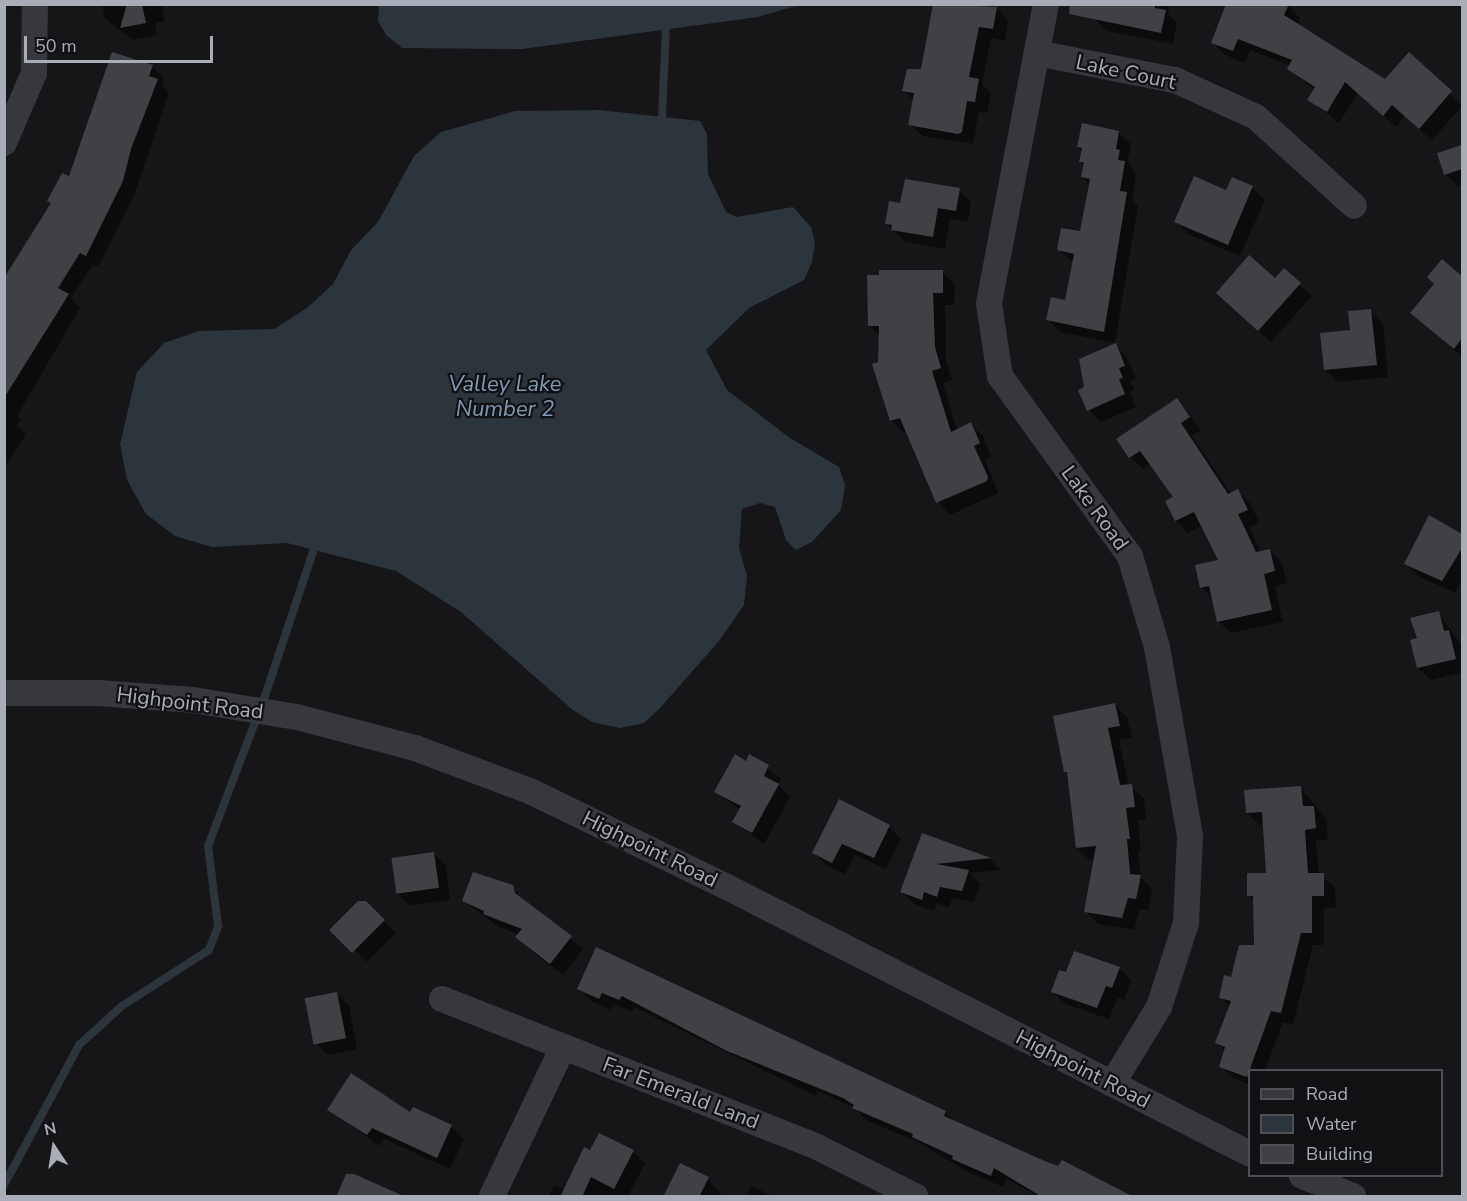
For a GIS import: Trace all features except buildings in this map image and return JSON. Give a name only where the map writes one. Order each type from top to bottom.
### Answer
[{"type":"street","points":[[4,143],[34,73],[35,4]]},
{"type":"street","name":"Lake Road","points":[[1046,4],[989,304],[1000,376],[1130,556],[1157,647],[1190,836],[1186,923],[1159,1007],[1112,1084]]},
{"type":"street","name":"Lake Court","points":[[1037,53],[1175,80],[1256,117],[1354,206]]},
{"type":"street","name":"Highpoint Road","points":[[4,693],[98,693],[193,700],[297,717],[415,748],[530,792],[725,886],[1248,1153]]},
{"type":"street","name":"Far Emerald Land","points":[[442,999],[817,1146],[915,1197]]},
{"type":"street","points":[[492,1197],[563,1047]]},
{"type":"street","points":[[1304,1177],[1353,1197]]},
{"type":"water","points":[[379,4],[799,5],[758,17],[522,49],[402,48],[386,35],[378,21]]},
{"type":"water","name":"Valley Lake Number 2","points":[[599,110],[700,121],[707,134],[708,174],[726,212],[737,217],[793,207],[811,227],[815,243],[812,262],[804,280],[749,308],[706,350],[727,390],[790,438],[839,467],[845,485],[841,510],[812,542],[796,550],[786,540],[775,507],[760,503],[742,509],[739,548],[747,576],[744,605],[719,641],[660,708],[644,723],[620,728],[592,722],[573,710],[461,612],[396,571],[287,543],[212,547],[175,536],[146,514],[127,480],[120,444],[137,372],[164,343],[199,331],[274,329],[307,308],[333,284],[351,250],[378,222],[414,156],[441,132],[515,111]]},
{"type":"waterway","points":[[662,118],[666,28]]},
{"type":"waterway","points":[[4,1185],[79,1045],[122,1006],[209,950],[218,926],[208,846],[265,696],[314,549]]}]
